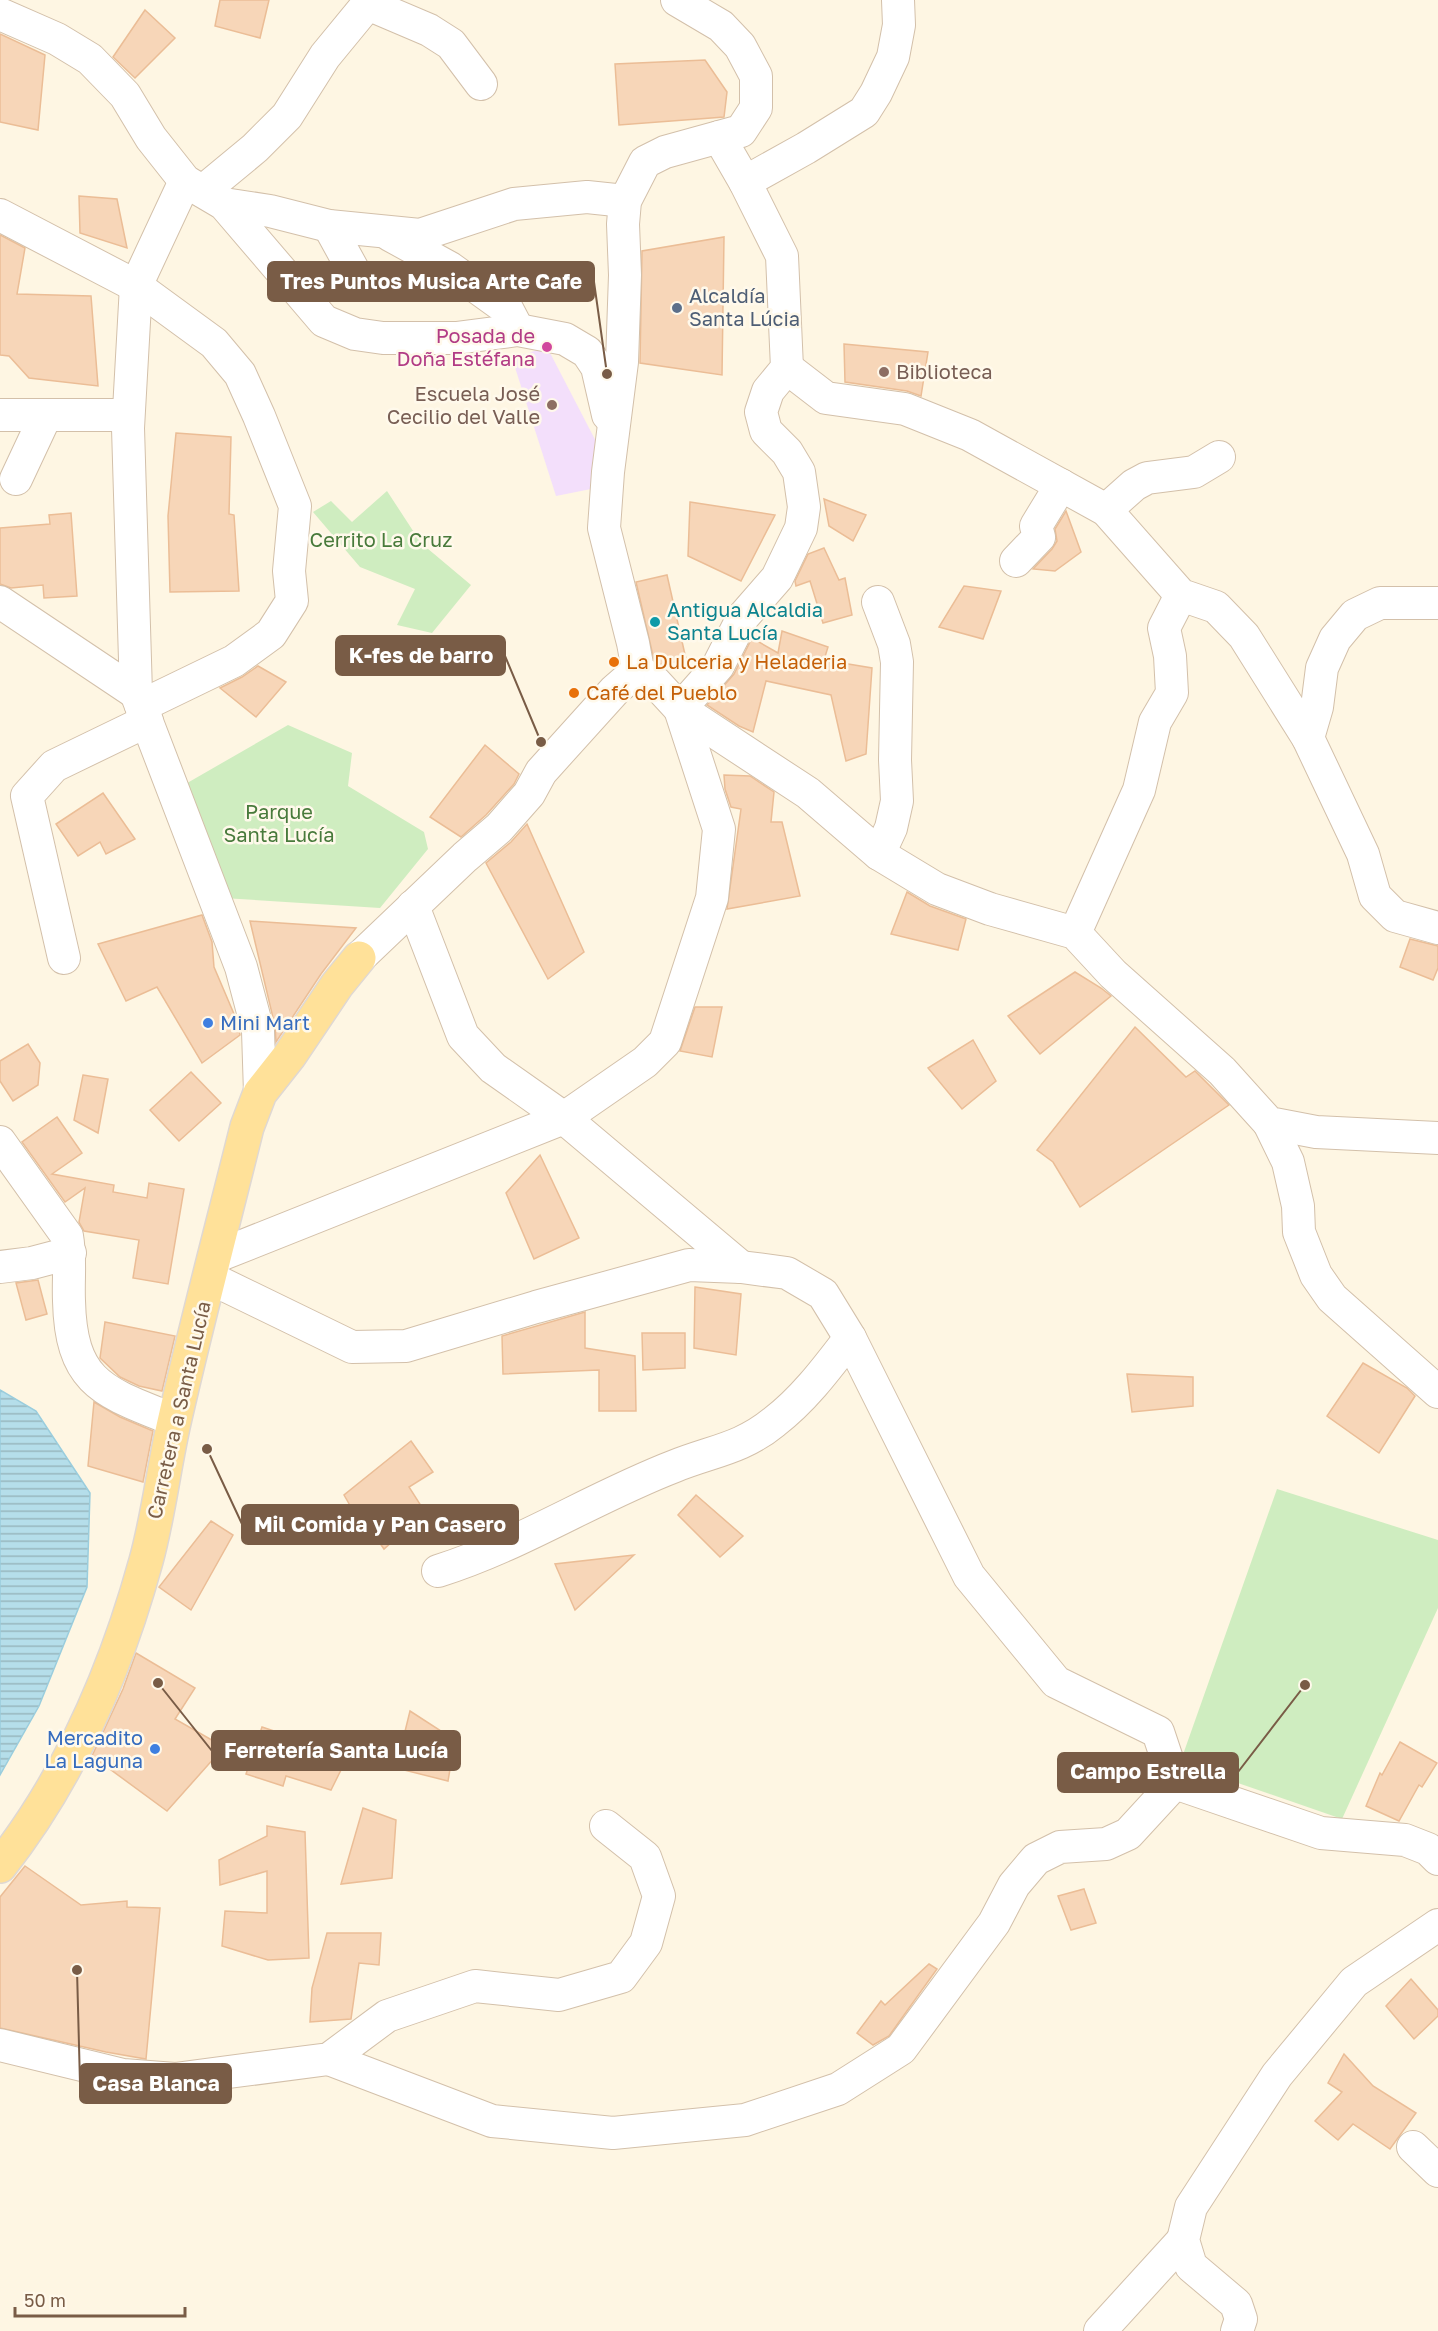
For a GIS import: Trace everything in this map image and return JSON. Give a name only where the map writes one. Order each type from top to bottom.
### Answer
[{"type":"main road","name":"Carretera a Santa Lucía","points":[[0,1866],[23,1836],[81,1738],[120,1648],[147,1559],[174,1420],[247,1127],[260,1093],[359,958]]},
{"type":"street","points":[[677,0],[722,26],[740,46],[756,76],[756,108],[741,132],[665,152],[645,162],[625,201],[622,362],[604,528],[638,670],[656,683],[680,709],[808,794],[879,854],[937,889],[990,909],[1075,933],[1113,974],[1222,1071],[1269,1123],[1288,1162],[1298,1206],[1299,1232],[1316,1275],[1332,1298],[1438,1392]]},
{"type":"street","points":[[745,182],[864,112],[893,57],[899,25],[898,0]]},
{"type":"street","points":[[260,1093],[258,1031],[241,967],[142,707],[128,415],[135,286],[204,192],[255,148],[287,116],[325,56],[370,2],[429,30],[451,44],[481,84]]},
{"type":"street","points":[[15,11],[90,60],[124,95],[151,138],[324,321],[355,334],[383,338],[456,338],[518,330],[565,339],[587,352],[597,367],[613,436]]},
{"type":"street","points":[[680,709],[717,666],[743,617],[777,578],[801,528],[804,507],[799,472],[787,452],[766,431],[761,412],[768,391],[787,368],[782,256],[745,182],[719,137]]},
{"type":"street","points":[[204,192],[329,226],[420,235],[514,204],[587,196],[625,201]]},
{"type":"street","points":[[0,215],[135,286],[214,343],[240,374],[260,416],[295,506],[289,571],[292,601],[271,634],[234,661],[142,707],[54,766],[27,796],[64,958]]},
{"type":"street","points":[[329,226],[357,277]]},
{"type":"street","points":[[387,233],[450,268],[507,309],[518,330]]},
{"type":"street","points":[[787,368],[826,398],[905,409],[970,435],[1106,510],[1181,595],[1216,607],[1244,636],[1308,738],[1363,854],[1375,896],[1395,916],[1438,928]]},
{"type":"street","points":[[0,415],[128,415]]},
{"type":"street","points":[[16,479],[46,415]]},
{"type":"street","points":[[1106,510],[1134,485],[1147,478],[1194,472],[1219,458]]},
{"type":"street","points":[[1016,561],[1039,537],[1036,526],[1061,485]]},
{"type":"street","points":[[1075,933],[1139,790],[1155,722],[1172,693],[1170,656],[1164,628],[1181,595]]},
{"type":"street","points":[[0,602],[142,707]]},
{"type":"street","points":[[878,602],[894,644],[897,662],[895,760],[897,801],[891,828],[879,854]]},
{"type":"street","points":[[1308,738],[1317,707],[1322,668],[1335,639],[1355,615],[1380,603],[1438,603]]},
{"type":"street","points":[[359,958],[465,857],[499,828],[530,794],[541,772],[615,690],[638,670]]},
{"type":"street","points":[[212,1268],[564,1118],[645,1062],[665,1042],[712,898],[719,829],[680,709]]},
{"type":"street","points":[[413,906],[463,1036],[493,1068],[564,1118],[741,1267]]},
{"type":"street","points":[[1269,1123],[1316,1132],[1438,1138]]},
{"type":"street","points":[[0,1142],[67,1236],[70,1253],[69,1314],[72,1337],[79,1359],[93,1379],[113,1395],[174,1420]]},
{"type":"street","points":[[0,1267],[32,1263],[70,1253]]},
{"type":"street","points":[[212,1268],[352,1347],[406,1346],[689,1265],[741,1267],[787,1273],[823,1294],[850,1338],[969,1576],[1056,1682],[1158,1732],[1175,1783]]},
{"type":"street","points":[[438,1572],[508,1545],[675,1465],[743,1443],[774,1422],[816,1382],[850,1338]]},
{"type":"street","points":[[1175,1783],[1321,1833],[1405,1840],[1435,1845]]},
{"type":"street","points":[[0,2045],[123,2075],[175,2079],[329,2059],[492,2121],[613,2133],[745,2120],[838,2089],[901,2049],[994,1923],[1014,1885],[1036,1859],[1060,1847],[1106,1844],[1128,1834],[1175,1783]]},
{"type":"street","points":[[329,2059],[387,2016],[475,1986],[559,1995],[621,1977],[646,1943],[659,1896],[645,1857],[606,1826]]},
{"type":"street","points":[[1100,2331],[1183,2240],[1191,2207],[1277,2074],[1353,1982],[1438,1925]]},
{"type":"street","points":[[1413,2147],[1438,2171]]},
{"type":"street","points":[[1183,2240],[1191,2266],[1236,2304],[1242,2319],[1237,2331]]},
{"type":"shaded area","name":"Escuela José Cecilio del Valle","points":[[547,347],[602,453],[596,488],[556,496],[512,358]]},
{"type":"green space","name":"Cerrito La Cruz","points":[[387,491],[421,543],[471,585],[432,633],[397,625],[415,589],[360,567],[313,512],[331,501],[352,522]]},
{"type":"green space","name":"Parque Santa Lucía","points":[[288,725],[352,753],[348,786],[424,832],[428,849],[380,908],[223,898],[182,786]]},
{"type":"green space","points":[[1277,1489],[1438,1540],[1438,1608],[1342,1819],[1180,1763]]},
{"type":"water","points":[[0,1390],[36,1411],[90,1493],[87,1587],[39,1706],[0,1775]]},
{"type":"building","points":[[220,0],[269,0],[260,38],[215,26]]},
{"type":"building","points":[[145,10],[175,38],[135,78],[113,57]]},
{"type":"building","points":[[0,34],[45,55],[38,130],[0,122]]},
{"type":"building","points":[[705,60],[727,92],[724,117],[619,125],[615,64]]},
{"type":"building","points":[[79,196],[117,199],[127,248],[80,233]]},
{"type":"building","points":[[0,235],[25,248],[17,294],[91,296],[98,386],[29,378],[9,356],[0,355]]},
{"type":"building","name":"Alcaldía Santa Lúcia","points":[[724,237],[722,375],[640,363],[642,251]]},
{"type":"building","name":"Biblioteca","points":[[844,344],[928,352],[921,396],[907,391],[845,382]]},
{"type":"building","points":[[176,433],[231,437],[229,514],[234,515],[239,591],[170,592],[168,516]]},
{"type":"building","points":[[824,499],[866,515],[853,541],[829,526]]},
{"type":"building","points":[[690,502],[775,515],[741,581],[688,556]]},
{"type":"building","points":[[1066,511],[1081,552],[1055,571],[1033,569],[1057,541],[1055,529]]},
{"type":"building","points":[[71,513],[77,596],[44,598],[43,585],[11,588],[0,584],[0,528],[50,524],[49,515]]},
{"type":"building","points":[[824,548],[839,580],[845,578],[852,615],[823,623],[810,581],[796,586],[795,581],[808,554]]},
{"type":"building","name":"Antigua Alcaldia Santa Lucía","points":[[667,575],[686,659],[662,665],[654,660],[636,582]]},
{"type":"building","points":[[964,586],[1001,591],[983,639],[939,627]]},
{"type":"building","points":[[782,631],[828,647],[824,660],[872,668],[866,754],[846,761],[831,695],[766,681],[753,732],[739,726],[707,705],[734,674],[752,638],[778,653]]},
{"type":"building","points":[[258,666],[286,682],[256,717],[220,688]]},
{"type":"building","points":[[485,745],[519,774],[514,784],[486,815],[461,837],[430,817]]},
{"type":"building","points":[[724,775],[750,776],[774,792],[771,822],[782,822],[800,896],[727,909],[741,809],[731,807],[725,789]]},
{"type":"building","points":[[103,793],[135,839],[106,854],[100,842],[78,856],[56,824]]},
{"type":"building","points":[[527,824],[584,952],[548,979],[486,863],[511,842]]},
{"type":"building","points":[[907,892],[930,906],[966,919],[958,950],[891,934]]},
{"type":"building","points":[[202,915],[212,942],[214,967],[237,1021],[240,1035],[202,1063],[157,987],[126,1001],[98,944]]},
{"type":"building","points":[[250,921],[356,928],[321,974],[276,1042],[275,1026]]},
{"type":"building","points":[[1410,939],[1438,946],[1438,968],[1433,980],[1400,967]]},
{"type":"building","points":[[1075,972],[1111,996],[1040,1054],[1008,1016]]},
{"type":"building","points":[[695,1007],[722,1007],[712,1057],[680,1051]]},
{"type":"building","points":[[1135,1027],[1186,1077],[1195,1071],[1229,1105],[1080,1207],[1053,1162],[1037,1150]]},
{"type":"building","points":[[973,1040],[996,1081],[962,1109],[928,1068]]},
{"type":"building","points":[[28,1044],[40,1063],[38,1085],[13,1101],[0,1081],[0,1061]]},
{"type":"building","points":[[191,1072],[221,1103],[179,1141],[150,1110]]},
{"type":"building","points":[[83,1075],[108,1079],[98,1133],[74,1120]]},
{"type":"building","points":[[57,1117],[82,1153],[52,1174],[114,1185],[113,1192],[147,1198],[149,1183],[184,1189],[168,1284],[133,1278],[139,1240],[84,1231],[79,1222],[85,1188],[65,1202],[22,1142]]},
{"type":"building","points":[[540,1155],[579,1238],[534,1259],[506,1193]]},
{"type":"building","points":[[38,1280],[47,1314],[26,1320],[16,1283]]},
{"type":"building","points":[[695,1287],[741,1294],[736,1355],[694,1348]]},
{"type":"building","points":[[585,1312],[585,1348],[635,1356],[636,1411],[599,1411],[599,1370],[503,1374],[502,1336]]},
{"type":"building","points":[[105,1322],[175,1336],[162,1391],[139,1386],[120,1377],[100,1358]]},
{"type":"building","points":[[642,1333],[685,1333],[685,1368],[643,1370]]},
{"type":"building","points":[[1363,1363],[1407,1388],[1415,1396],[1379,1453],[1327,1416]]},
{"type":"building","points":[[1127,1374],[1193,1377],[1193,1406],[1132,1412]]},
{"type":"building","points":[[94,1402],[120,1417],[153,1431],[143,1482],[88,1466]]},
{"type":"building","points":[[411,1441],[433,1472],[409,1487],[425,1512],[384,1549],[363,1519],[359,1521],[344,1495]]},
{"type":"building","points":[[696,1495],[743,1536],[720,1557],[678,1515]]},
{"type":"building","points":[[211,1521],[233,1535],[191,1610],[159,1587]]},
{"type":"building","points":[[634,1555],[575,1610],[555,1564]]},
{"type":"building","name":"Mercadito La Laguna","points":[[136,1653],[195,1688],[175,1719],[224,1747],[167,1811],[92,1756],[123,1689]]},
{"type":"building","points":[[410,1711],[455,1740],[448,1781],[396,1768]]},
{"type":"building","points":[[262,1727],[313,1744],[315,1738],[352,1748],[331,1790],[286,1776],[283,1786],[246,1774]]},
{"type":"building","points":[[1400,1742],[1437,1763],[1422,1787],[1419,1785],[1399,1821],[1366,1806],[1380,1773],[1382,1775]]},
{"type":"building","points":[[363,1808],[396,1820],[392,1878],[341,1884]]},
{"type":"building","points":[[267,1826],[305,1832],[309,1958],[268,1960],[222,1946],[225,1911],[267,1913],[267,1871],[220,1885],[219,1860],[267,1836]]},
{"type":"building","points":[[25,1866],[81,1905],[127,1901],[127,1907],[160,1908],[146,2059],[0,2028],[0,1897]]},
{"type":"building","points":[[1084,1889],[1096,1923],[1071,1930],[1058,1896]]},
{"type":"building","points":[[327,1933],[381,1933],[379,1965],[359,1963],[351,2019],[310,2022],[312,1988]]},
{"type":"building","points":[[929,1964],[937,1969],[889,2036],[873,2045],[857,2033],[881,2001],[885,2005]]},
{"type":"building","points":[[1411,1979],[1438,2010],[1438,2016],[1414,2039],[1386,2006]]},
{"type":"building","points":[[1344,2054],[1373,2086],[1416,2113],[1390,2149],[1353,2124],[1338,2140],[1315,2121],[1342,2092],[1328,2083]]},
{"type":"place","name":"Alcaldía Santa Lúcia","points":[[677,308]]},
{"type":"place","name":"Posada de Doña Estéfana","points":[[547,347]]},
{"type":"place","name":"Biblioteca","points":[[884,372]]},
{"type":"place","name":"Tres Puntos Musica Arte Cafe","points":[[607,374]]},
{"type":"place","name":"Escuela José Cecilio del Valle","points":[[552,405]]},
{"type":"place","name":"Antigua Alcaldia Santa Lucía","points":[[655,622]]},
{"type":"place","name":"La Dulceria y Heladeria","points":[[614,662]]},
{"type":"place","name":"Café del Pueblo","points":[[574,693]]},
{"type":"place","name":"K-fes de barro","points":[[541,742]]},
{"type":"place","name":"Mini Mart","points":[[208,1023]]},
{"type":"place","name":"Mil Comida y Pan Casero","points":[[207,1449]]},
{"type":"place","name":"Ferretería Santa Lucía","points":[[158,1683]]},
{"type":"place","name":"Campo Estrella","points":[[1305,1685]]},
{"type":"place","name":"Mercadito La Laguna","points":[[155,1749]]},
{"type":"place","name":"Casa Blanca","points":[[77,1970]]}]
